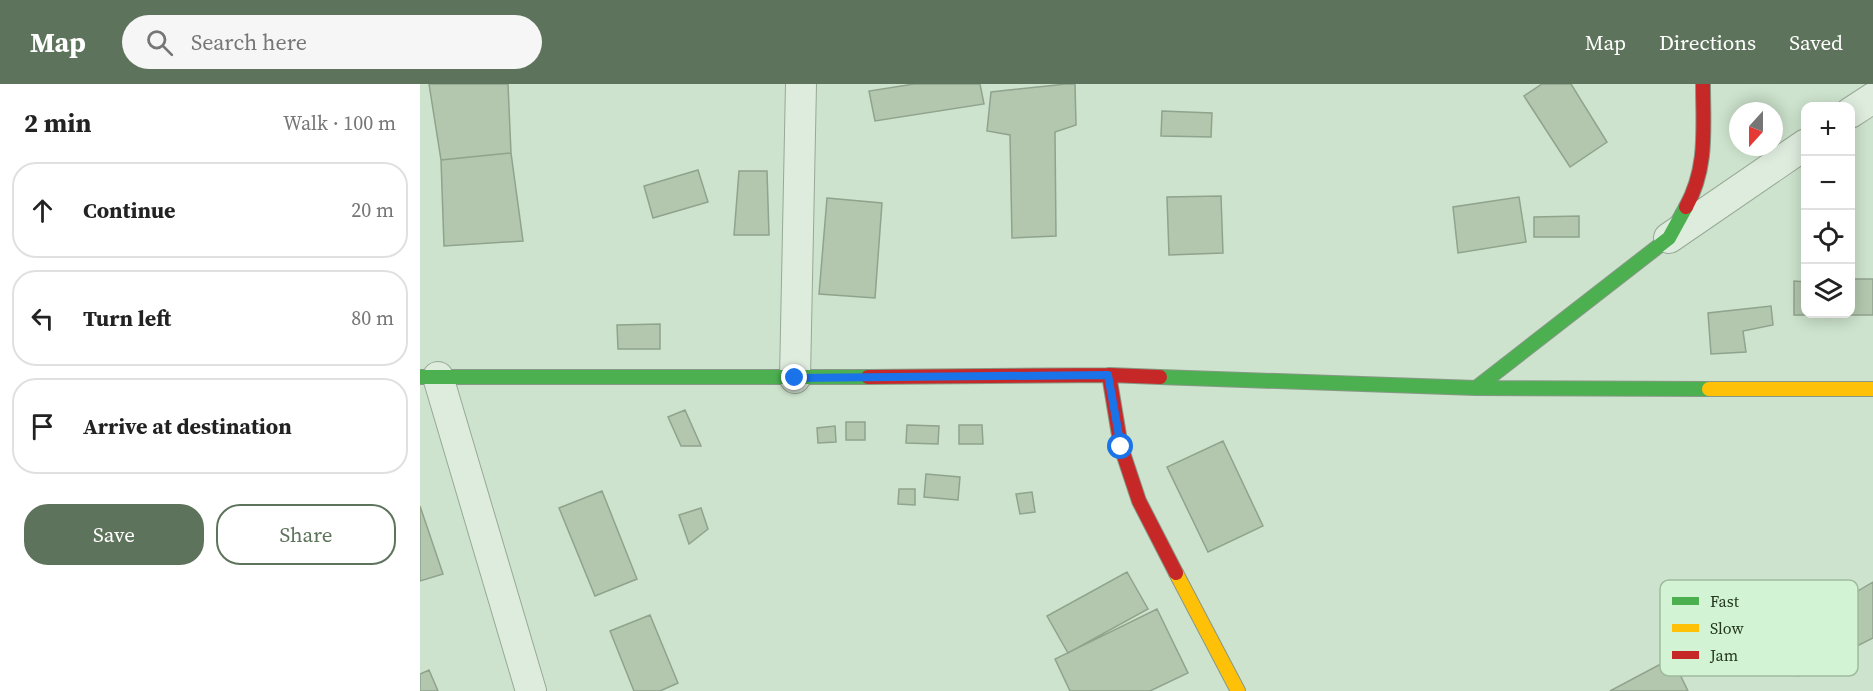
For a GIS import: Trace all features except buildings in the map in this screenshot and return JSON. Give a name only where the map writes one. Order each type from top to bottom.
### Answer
[{"type":"street","points":[[795,378],[801,84]]},
{"type":"street","points":[[1669,238],[1691,198],[1703,161],[1700,87]]},
{"type":"street","points":[[1855,110],[1873,98]]},
{"type":"street","points":[[1476,388],[1669,238],[1801,147]]},
{"type":"street","points":[[1108,375],[1121,447],[1139,501],[1238,691]]},
{"type":"street","points":[[531,691],[429,377],[795,378],[1108,375],[1476,388],[1873,389]]},
{"type":"traffic: fast","points":[[1476,388],[1669,238],[1686,207]]},
{"type":"traffic: fast","points":[[420,377],[868,377]]},
{"type":"traffic: fast","points":[[1160,377],[1476,388],[1709,389]]},
{"type":"traffic: slow","points":[[1709,389],[1873,389]]},
{"type":"traffic: slow","points":[[1176,573],[1238,691]]},
{"type":"traffic: jam","points":[[1686,207],[1693,192],[1701,162],[1703,84]]},
{"type":"traffic: jam","points":[[1109,375],[1121,447],[1139,501],[1176,573]]},
{"type":"traffic: jam","points":[[868,377],[1109,375],[1160,377]]},
{"type":"route","points":[[795,378],[1108,375],[1121,447]]}]
